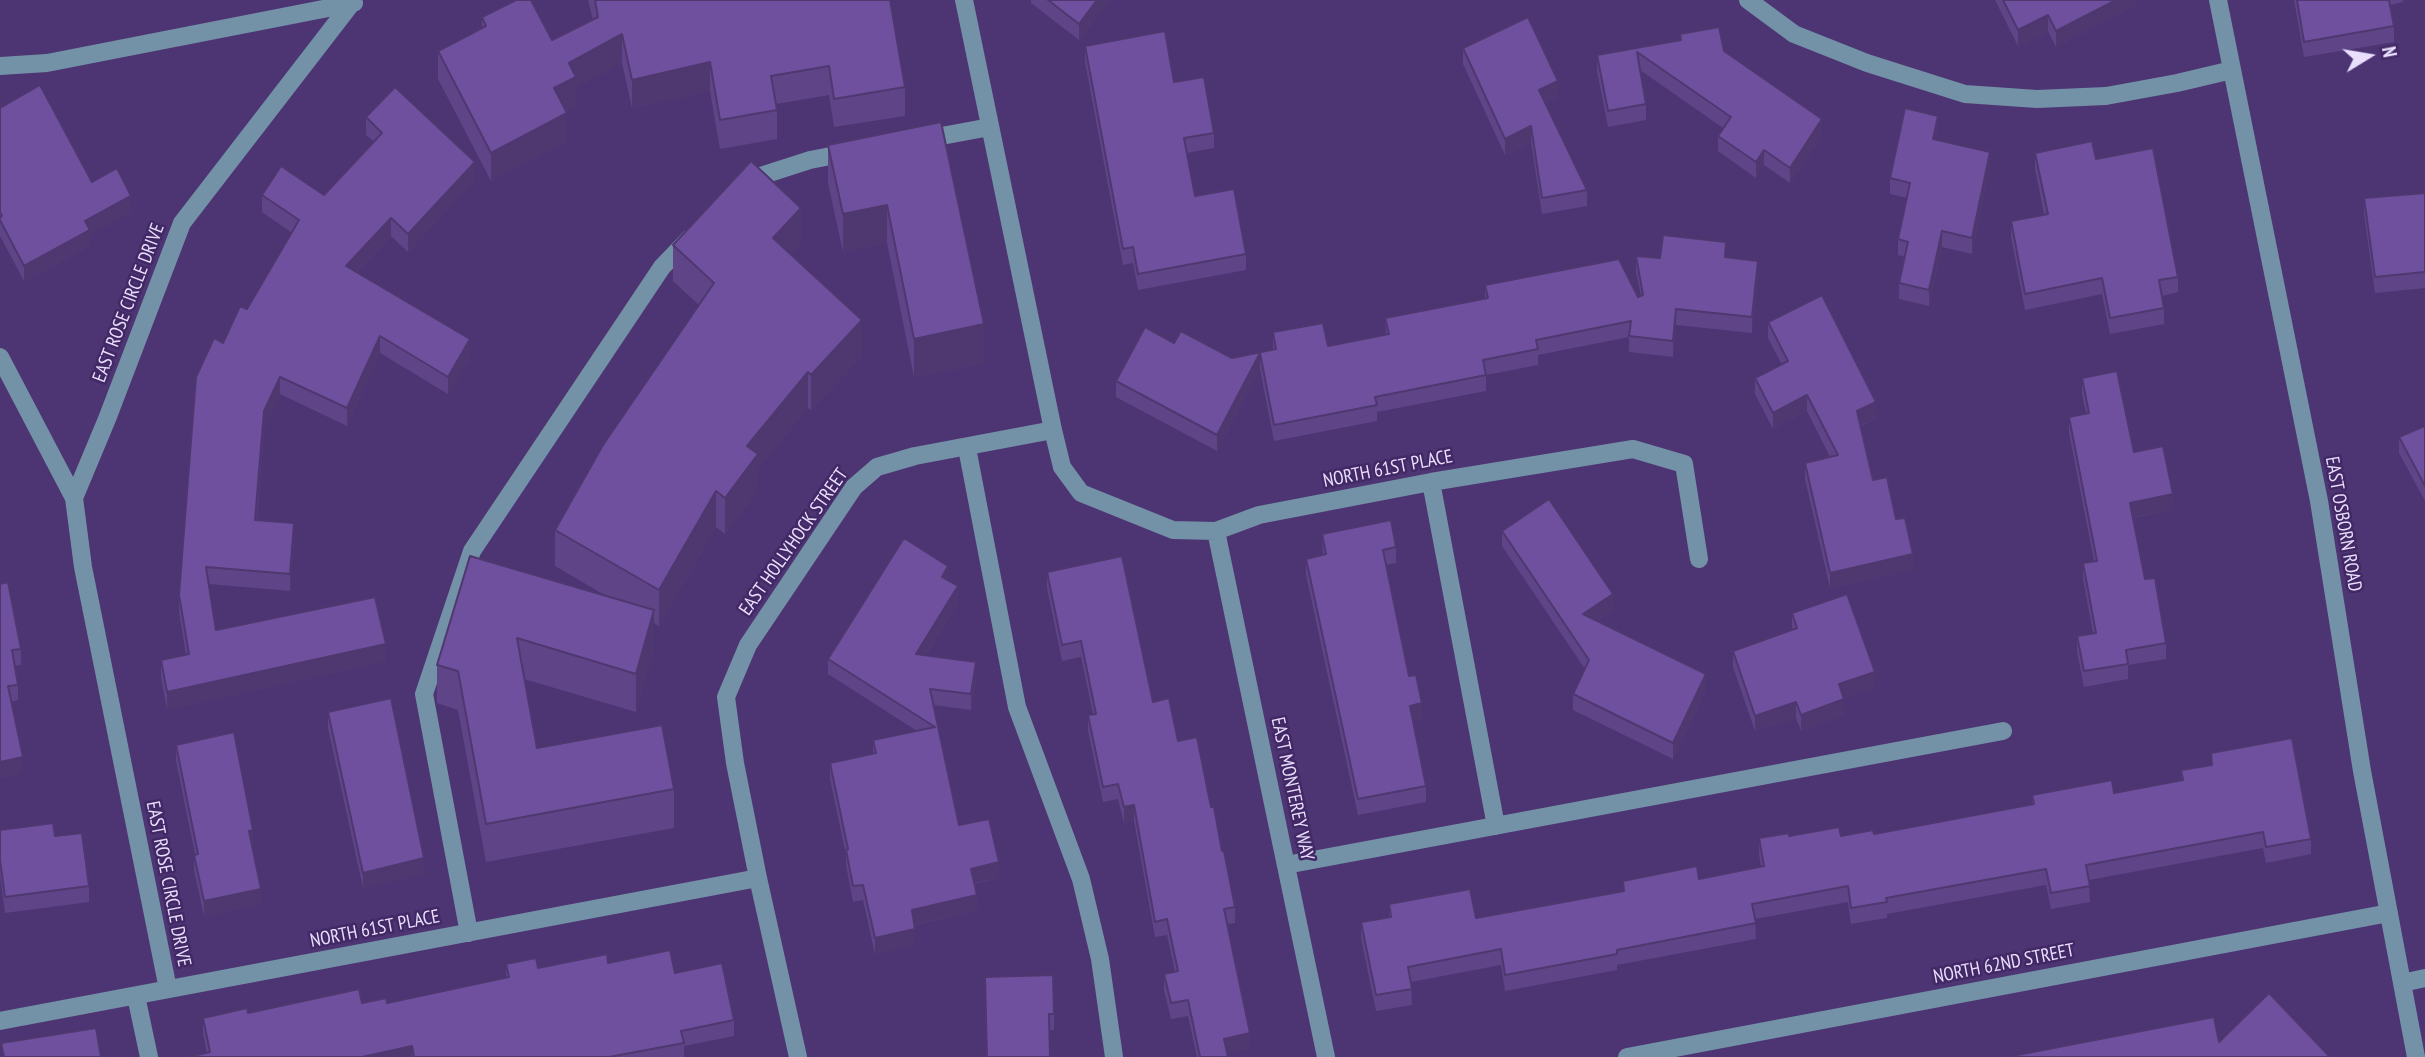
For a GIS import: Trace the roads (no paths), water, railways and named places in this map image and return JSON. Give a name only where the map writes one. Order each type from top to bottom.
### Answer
[{"type":"street","points":[[964,0],[1053,430]]},
{"type":"street","points":[[1748,0],[1794,34],[1867,63],[1965,93],[2037,99],[2105,96],[2232,70]]},
{"type":"street","name":"EAST OSBORN ROAD","points":[[2218,0],[2319,501],[2362,771],[2416,1057]]},
{"type":"street","points":[[0,66],[47,63],[356,2]]},
{"type":"street","name":"EAST ROSE CIRCLE DRIVE","points":[[74,498],[182,223],[356,2]]},
{"type":"street","points":[[900,144],[990,127]]},
{"type":"street","points":[[728,199],[748,180],[810,160],[874,148]]},
{"type":"street","points":[[469,933],[424,694],[472,551],[662,267],[700,228]]},
{"type":"street","name":"EAST ROSE CIRCLE DRIVE","points":[[0,357],[74,498],[83,567],[168,989]]},
{"type":"street","name":"EAST HOLLYHOCK STREET","points":[[758,878],[735,763],[726,697],[747,645],[854,487],[877,467],[915,456],[1053,430]]},
{"type":"street","name":"NORTH 61ST PLACE","points":[[1053,430],[1062,467],[1081,493],[1173,530],[1216,531],[1259,515],[1431,482],[1633,449],[1684,464],[1699,559]]},
{"type":"street","points":[[967,448],[1017,707],[1081,879],[1100,959],[1114,1057]]},
{"type":"street","points":[[1431,482],[1496,826]]},
{"type":"street","name":"EAST MONTEREY WAY","points":[[1216,531],[1326,1057]]},
{"type":"street","points":[[1286,864],[2003,731]]},
{"type":"street","points":[[758,878],[798,1057]]},
{"type":"street","name":"NORTH 61ST PLACE","points":[[0,1021],[758,878]]},
{"type":"street","name":"NORTH 62ND STREET","points":[[1627,1057],[2389,914]]},
{"type":"street","points":[[2402,983],[2425,978]]},
{"type":"street","points":[[136,996],[149,1057]]}]
